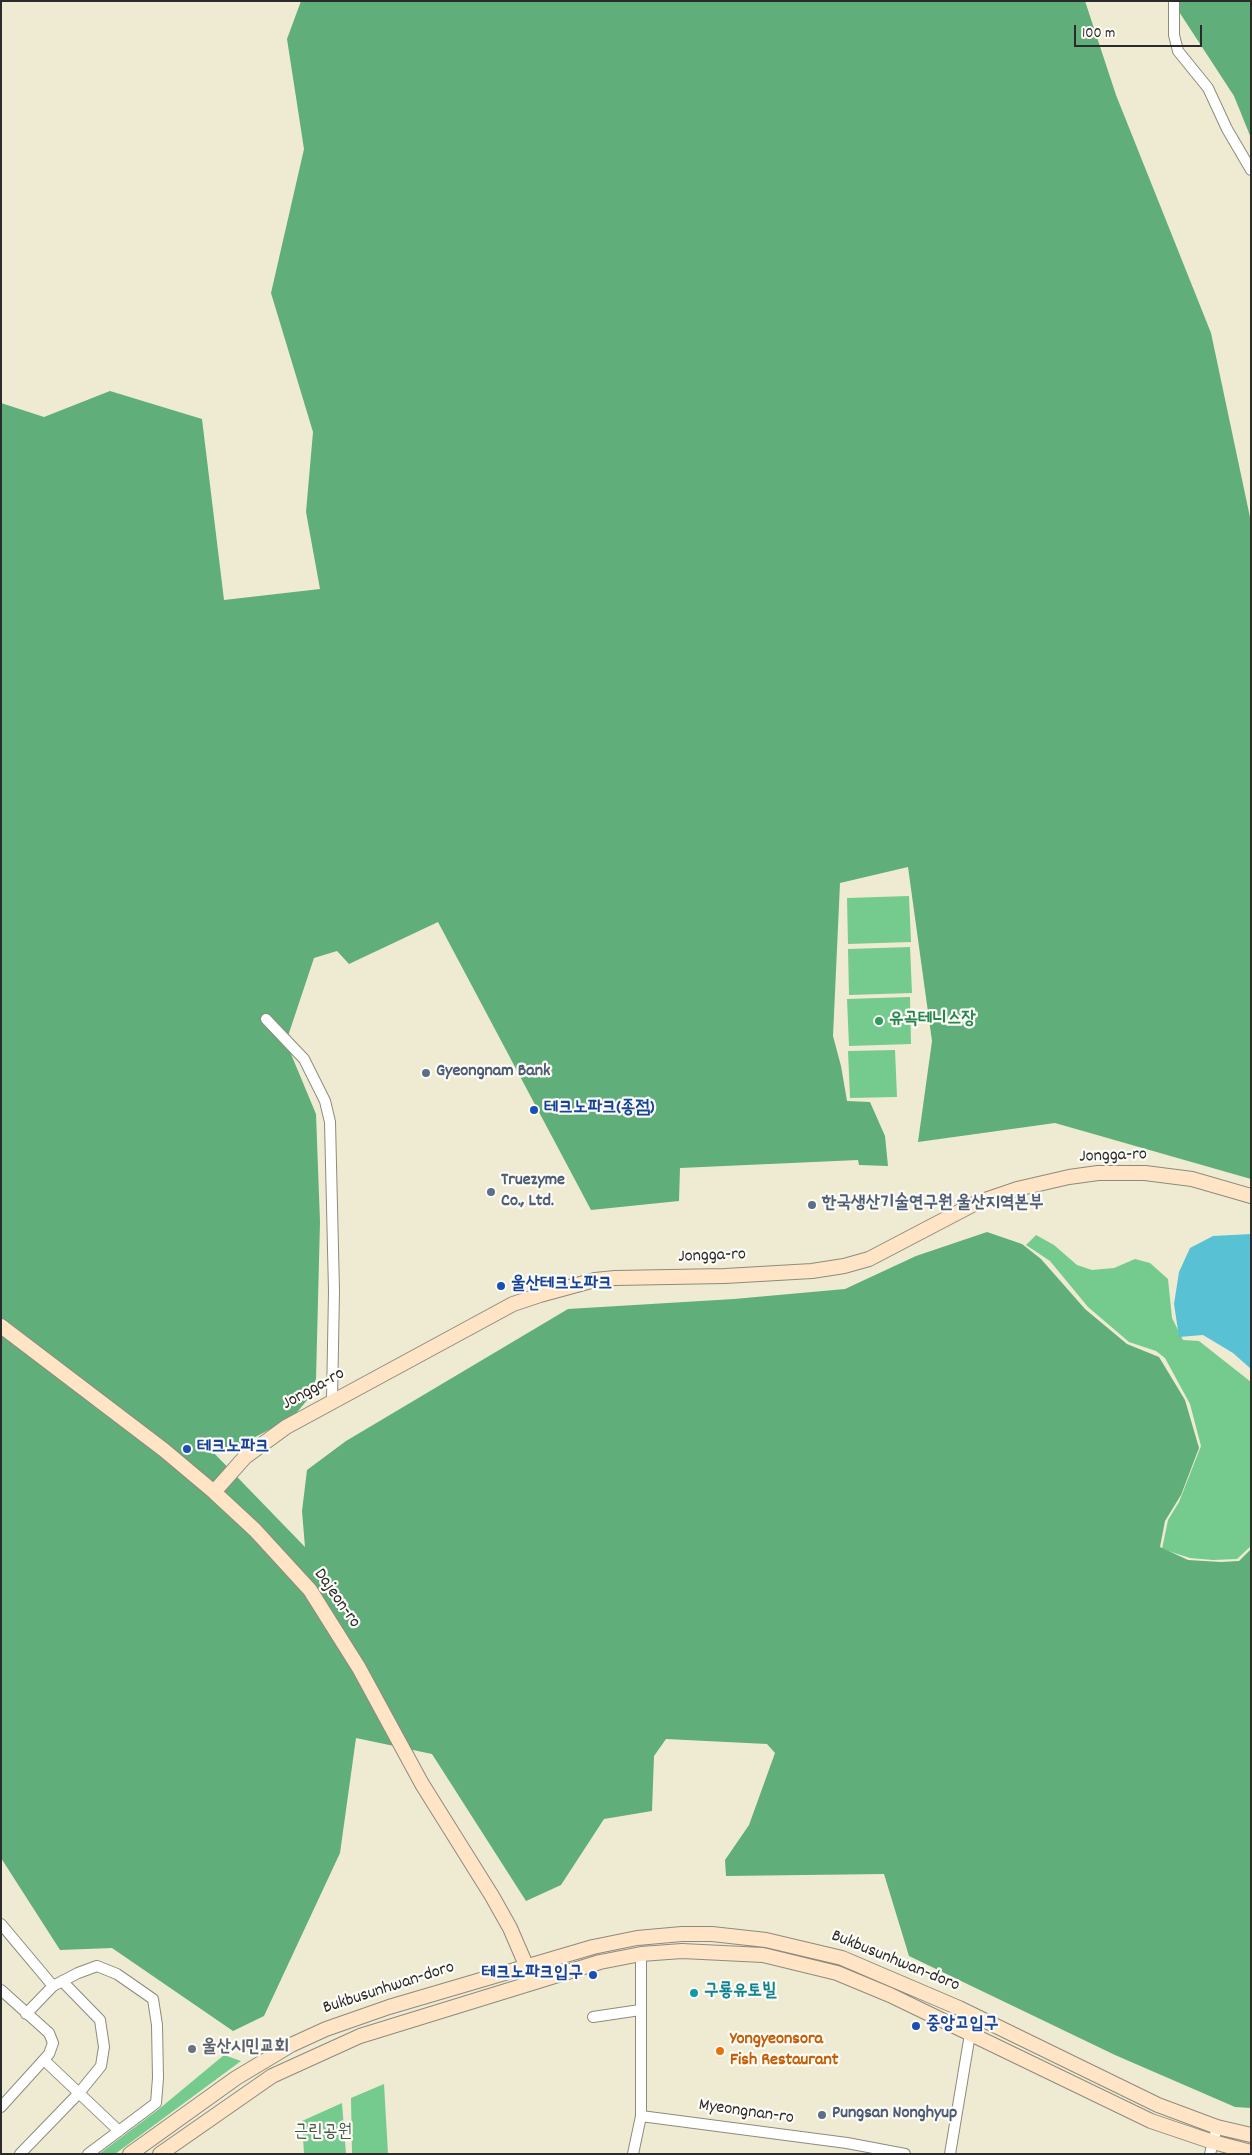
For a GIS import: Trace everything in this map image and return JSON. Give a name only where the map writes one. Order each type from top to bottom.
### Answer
[{"type":"main road","name":"Jongga-ro","points":[[214,1492],[245,1456],[286,1427],[332,1400],[513,1304],[596,1280],[725,1276],[812,1271],[844,1266],[869,1259],[976,1203],[1016,1189],[1088,1174],[1122,1172],[1169,1176],[1221,1186],[1251,1196]]},
{"type":"main road","name":"Dajeon-ro","points":[[1,1326],[164,1450],[214,1492],[255,1530],[310,1590],[359,1668],[422,1784],[492,1896],[510,1928],[533,1982]]},
{"type":"main road","name":"Bukbusunhwan-doro","points":[[130,2154],[236,2078],[291,2045],[354,2018],[526,1965],[615,1942],[682,1934],[740,1936],[817,1951],[858,1964],[950,2004],[1136,2095],[1217,2127],[1251,2135]]},
{"type":"main road","name":"Bukbusunhwan-doro","points":[[160,2154],[244,2094],[299,2062],[360,2036],[600,1962],[641,1954],[710,1951],[787,1959],[859,1981],[1128,2111],[1212,2148],[1251,2152]]},
{"type":"street","points":[[1174,1],[1174,35],[1178,51],[1208,88],[1227,129],[1251,170]]},
{"type":"street","points":[[266,1019],[304,1059],[325,1101],[330,1122],[334,1291],[332,1400]]},
{"type":"street","points":[[1,1924],[58,1984],[100,2020],[104,2047],[101,2066],[79,2093],[20,2154]]},
{"type":"street","points":[[633,2154],[641,2116],[641,1954]]},
{"type":"street","points":[[26,2014],[58,1984],[78,1973],[97,1966],[117,1974],[153,1999],[157,2026],[158,2078],[156,2103],[88,2154]]},
{"type":"street","points":[[1,1990],[49,2033],[53,2043],[44,2060],[1,2107]]},
{"type":"street","points":[[593,2017],[640,2010]]},
{"type":"street","points":[[950,2154],[970,2034]]},
{"type":"street","points":[[44,2060],[119,2131]]},
{"type":"street","name":"Myeongnan-ro","points":[[641,2116],[847,2143],[906,2154]]},
{"type":"street","points":[[1212,2148],[1217,2127]]},
{"type":"green space","points":[[301,1],[1085,1],[1116,95],[1211,333],[1251,522],[1251,1179],[1055,1123],[918,1142],[932,1041],[908,867],[840,883],[833,1036],[841,1066],[847,1101],[870,1102],[885,1136],[888,1166],[859,1165],[858,1160],[680,1168],[679,1201],[591,1210],[438,922],[349,964],[337,951],[314,958],[286,1042],[316,1114],[320,1222],[316,1379],[308,1399],[293,1417],[242,1444],[211,1450],[305,1547],[302,1511],[307,1470],[346,1441],[568,1309],[734,1299],[845,1289],[916,1256],[987,1232],[1022,1244],[1041,1259],[1085,1309],[1127,1344],[1159,1357],[1185,1400],[1199,1448],[1181,1495],[1165,1521],[1160,1547],[1188,1560],[1221,1562],[1239,1561],[1251,1549],[1251,2108],[1235,2107],[1115,2055],[909,1956],[884,1874],[726,1876],[725,1860],[749,1825],[775,1753],[767,1744],[666,1739],[654,1756],[652,1811],[604,1819],[561,1885],[526,1901],[432,1754],[356,1738],[340,1853],[264,2016],[233,2031],[112,1948],[60,1950],[1,1858],[1,403],[44,417],[110,391],[202,419],[224,600],[320,589],[306,512],[313,432],[271,293],[304,149],[287,39]]},
{"type":"green space","points":[[1172,1],[1251,1],[1251,138],[1234,96]]},
{"type":"green space","points":[[909,896],[911,942],[848,944],[847,898]]},
{"type":"green space","name":"유곡테니스장","points":[[910,947],[912,993],[849,995],[848,949]]},
{"type":"green space","name":"유곡테니스장","points":[[910,997],[911,1044],[849,1046],[847,999]]},
{"type":"green space","name":"유곡테니스장","points":[[895,1050],[897,1097],[850,1098],[848,1051]]},
{"type":"green space","points":[[1036,1235],[1054,1245],[1077,1265],[1092,1270],[1114,1268],[1135,1259],[1150,1263],[1168,1279],[1172,1318],[1183,1340],[1199,1341],[1251,1382],[1251,1546],[1237,1559],[1213,1560],[1190,1558],[1162,1549],[1168,1520],[1179,1502],[1201,1446],[1190,1404],[1165,1358],[1156,1351],[1129,1342],[1088,1307],[1050,1261],[1026,1245]]},
{"type":"green space","points":[[224,2055],[241,2061],[115,2154],[99,2154],[159,2109]]},
{"type":"green space","points":[[384,2084],[388,2154],[352,2154],[351,2098]]},
{"type":"green space","name":"근린공원","points":[[342,2103],[346,2154],[304,2154],[302,2121]]},
{"type":"water","points":[[1251,1234],[1251,1369],[1233,1353],[1203,1335],[1179,1337],[1174,1304],[1179,1272],[1190,1248],[1213,1236]]},
{"type":"place","name":"유곡테니스장","points":[[879,1021]]},
{"type":"place","name":"Gyeongnam Bank","points":[[426,1073]]},
{"type":"place","name":"테크노파크(종점)","points":[[534,1110]]},
{"type":"place","name":"Truezyme Co., Ltd.","points":[[491,1192]]},
{"type":"place","name":"한국생산기술연구원 울산지역본부","points":[[812,1205]]},
{"type":"place","name":"울산테크노파크","points":[[501,1286]]},
{"type":"place","name":"테크노파크","points":[[187,1449]]},
{"type":"place","name":"테크노파크입구","points":[[593,1975]]},
{"type":"place","name":"구룡유토빌","points":[[694,1993]]},
{"type":"place","name":"중앙고입구","points":[[916,2026]]},
{"type":"place","name":"울산시민교회","points":[[192,2049]]},
{"type":"place","name":"Yongyeonsora Fish Restaurant","points":[[720,2051]]},
{"type":"place","name":"Pungsan Nonghyup","points":[[822,2115]]}]
